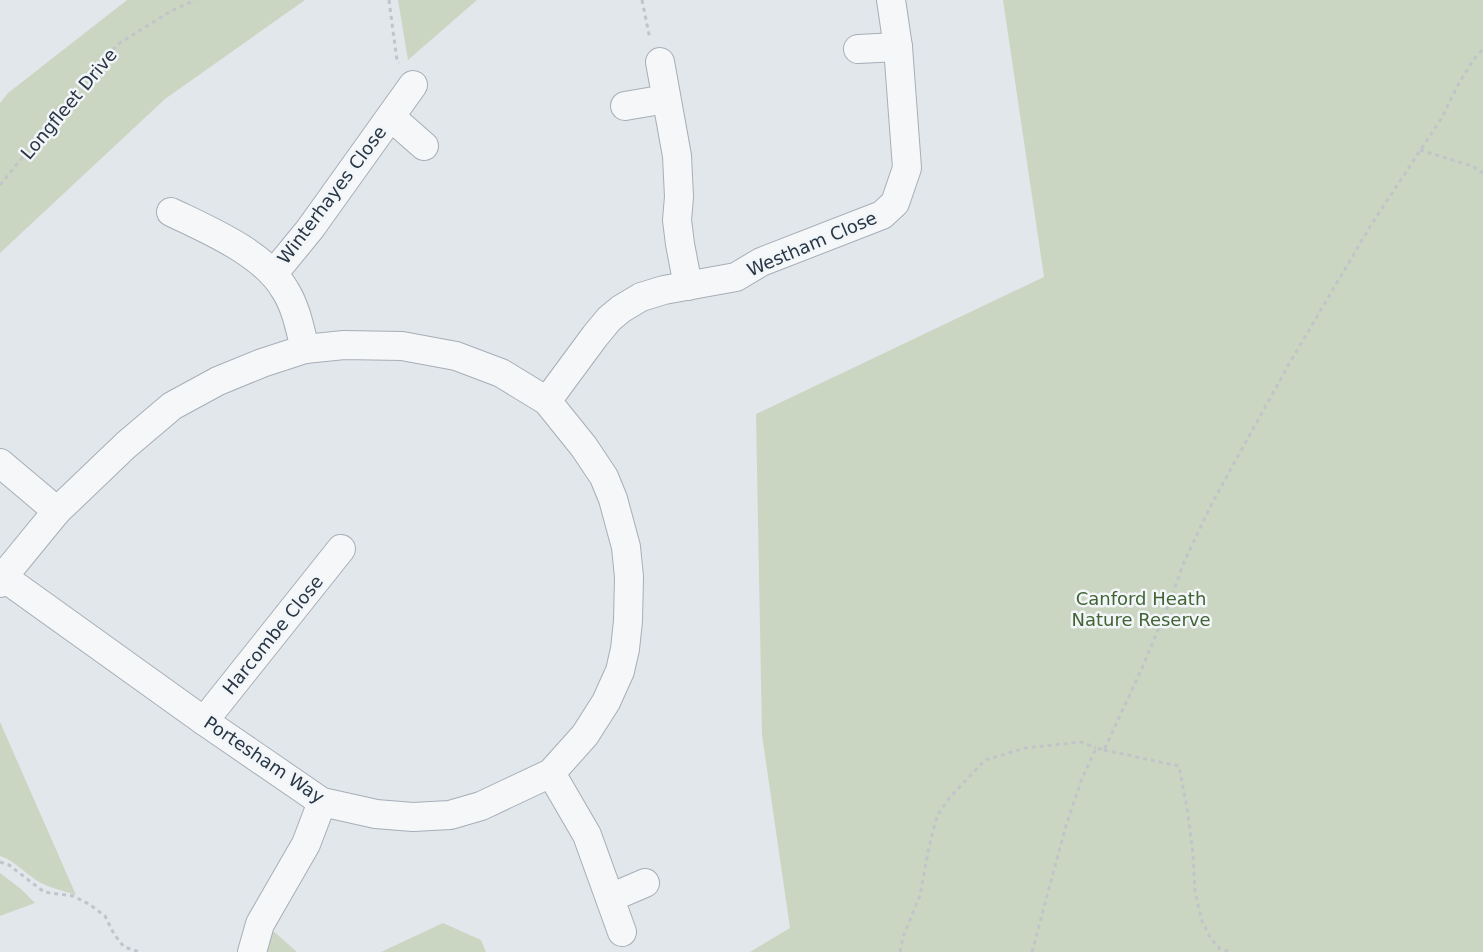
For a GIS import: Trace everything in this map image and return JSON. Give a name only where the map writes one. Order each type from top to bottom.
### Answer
[{"type":"street","name":"Westham Close","points":[[547,401],[609,319],[640,297],[664,290],[736,277],[760,262],[882,215],[895,204],[907,168],[898,47],[891,0]]},
{"type":"street","points":[[858,49],[898,47]]},
{"type":"street","points":[[660,62],[677,156],[680,244],[688,286]]},
{"type":"street","name":"Winterhayes Close","points":[[274,273],[310,229],[414,85]]},
{"type":"street","points":[[625,106],[666,98]]},
{"type":"street","name":"Winterhayes Close","points":[[391,117],[424,146]]},
{"type":"street","name":"Winterhayes Close","points":[[171,212],[220,236],[274,273],[286,290],[294,309],[305,349]]},
{"type":"street","name":"Portesham Way","points":[[344,345],[402,346],[456,356],[501,373],[547,401],[584,447],[604,477],[614,499],[626,548],[629,577],[625,649],[620,671],[606,702],[585,735],[551,773],[481,806],[450,815],[413,817],[376,814],[322,802],[2,580],[57,510],[126,445],[172,406],[218,381],[262,363],[305,349],[344,345]]},
{"type":"street","points":[[0,463],[57,510]]},
{"type":"street","name":"Harcombe Close","points":[[204,720],[341,549]]},
{"type":"street","points":[[551,773],[587,835],[622,932]]},
{"type":"street","points":[[252,952],[260,924],[306,844],[322,802]]},
{"type":"street","points":[[610,898],[645,883]]},
{"type":"path","name":"Longfleet Drive","points":[[0,185],[83,83],[118,44],[171,12],[196,0]]},
{"type":"path","points":[[389,0],[397,60],[414,85]]},
{"type":"path","points":[[642,0],[651,46],[660,62]]},
{"type":"path","points":[[1104,750],[1164,615],[1184,562],[1212,503],[1289,364],[1371,225],[1440,119],[1458,85],[1483,49]]},
{"type":"path","points":[[1420,150],[1472,166],[1483,173]]},
{"type":"path","points":[[900,952],[903,937],[920,895],[937,816],[956,791],[986,760],[1025,748],[1081,742],[1104,750],[1179,766],[1193,854],[1195,892],[1202,920],[1211,939],[1220,949],[1232,952]]},
{"type":"path","points":[[1032,952],[1065,829],[1081,781],[1096,748]]},
{"type":"path","points":[[0,862],[9,865],[44,892],[73,896],[89,904],[105,916],[114,934],[124,947],[140,952]]},
{"type":"green space","points":[[127,0],[305,0],[165,99],[0,253],[0,103],[8,93]]},
{"type":"green space","points":[[398,0],[477,0],[408,60]]},
{"type":"green space","name":"Canford Heath Nature Reserve","points":[[1003,0],[1483,0],[1483,952],[750,952],[790,928],[762,735],[756,414],[1044,277]]},
{"type":"green space","points":[[0,722],[76,895],[41,883],[11,861],[0,856]]},
{"type":"green space","points":[[0,873],[21,889],[35,903],[0,916]]},
{"type":"green space","points":[[443,923],[481,940],[486,952],[381,952]]},
{"type":"green space","points":[[272,930],[297,952],[262,952]]}]
